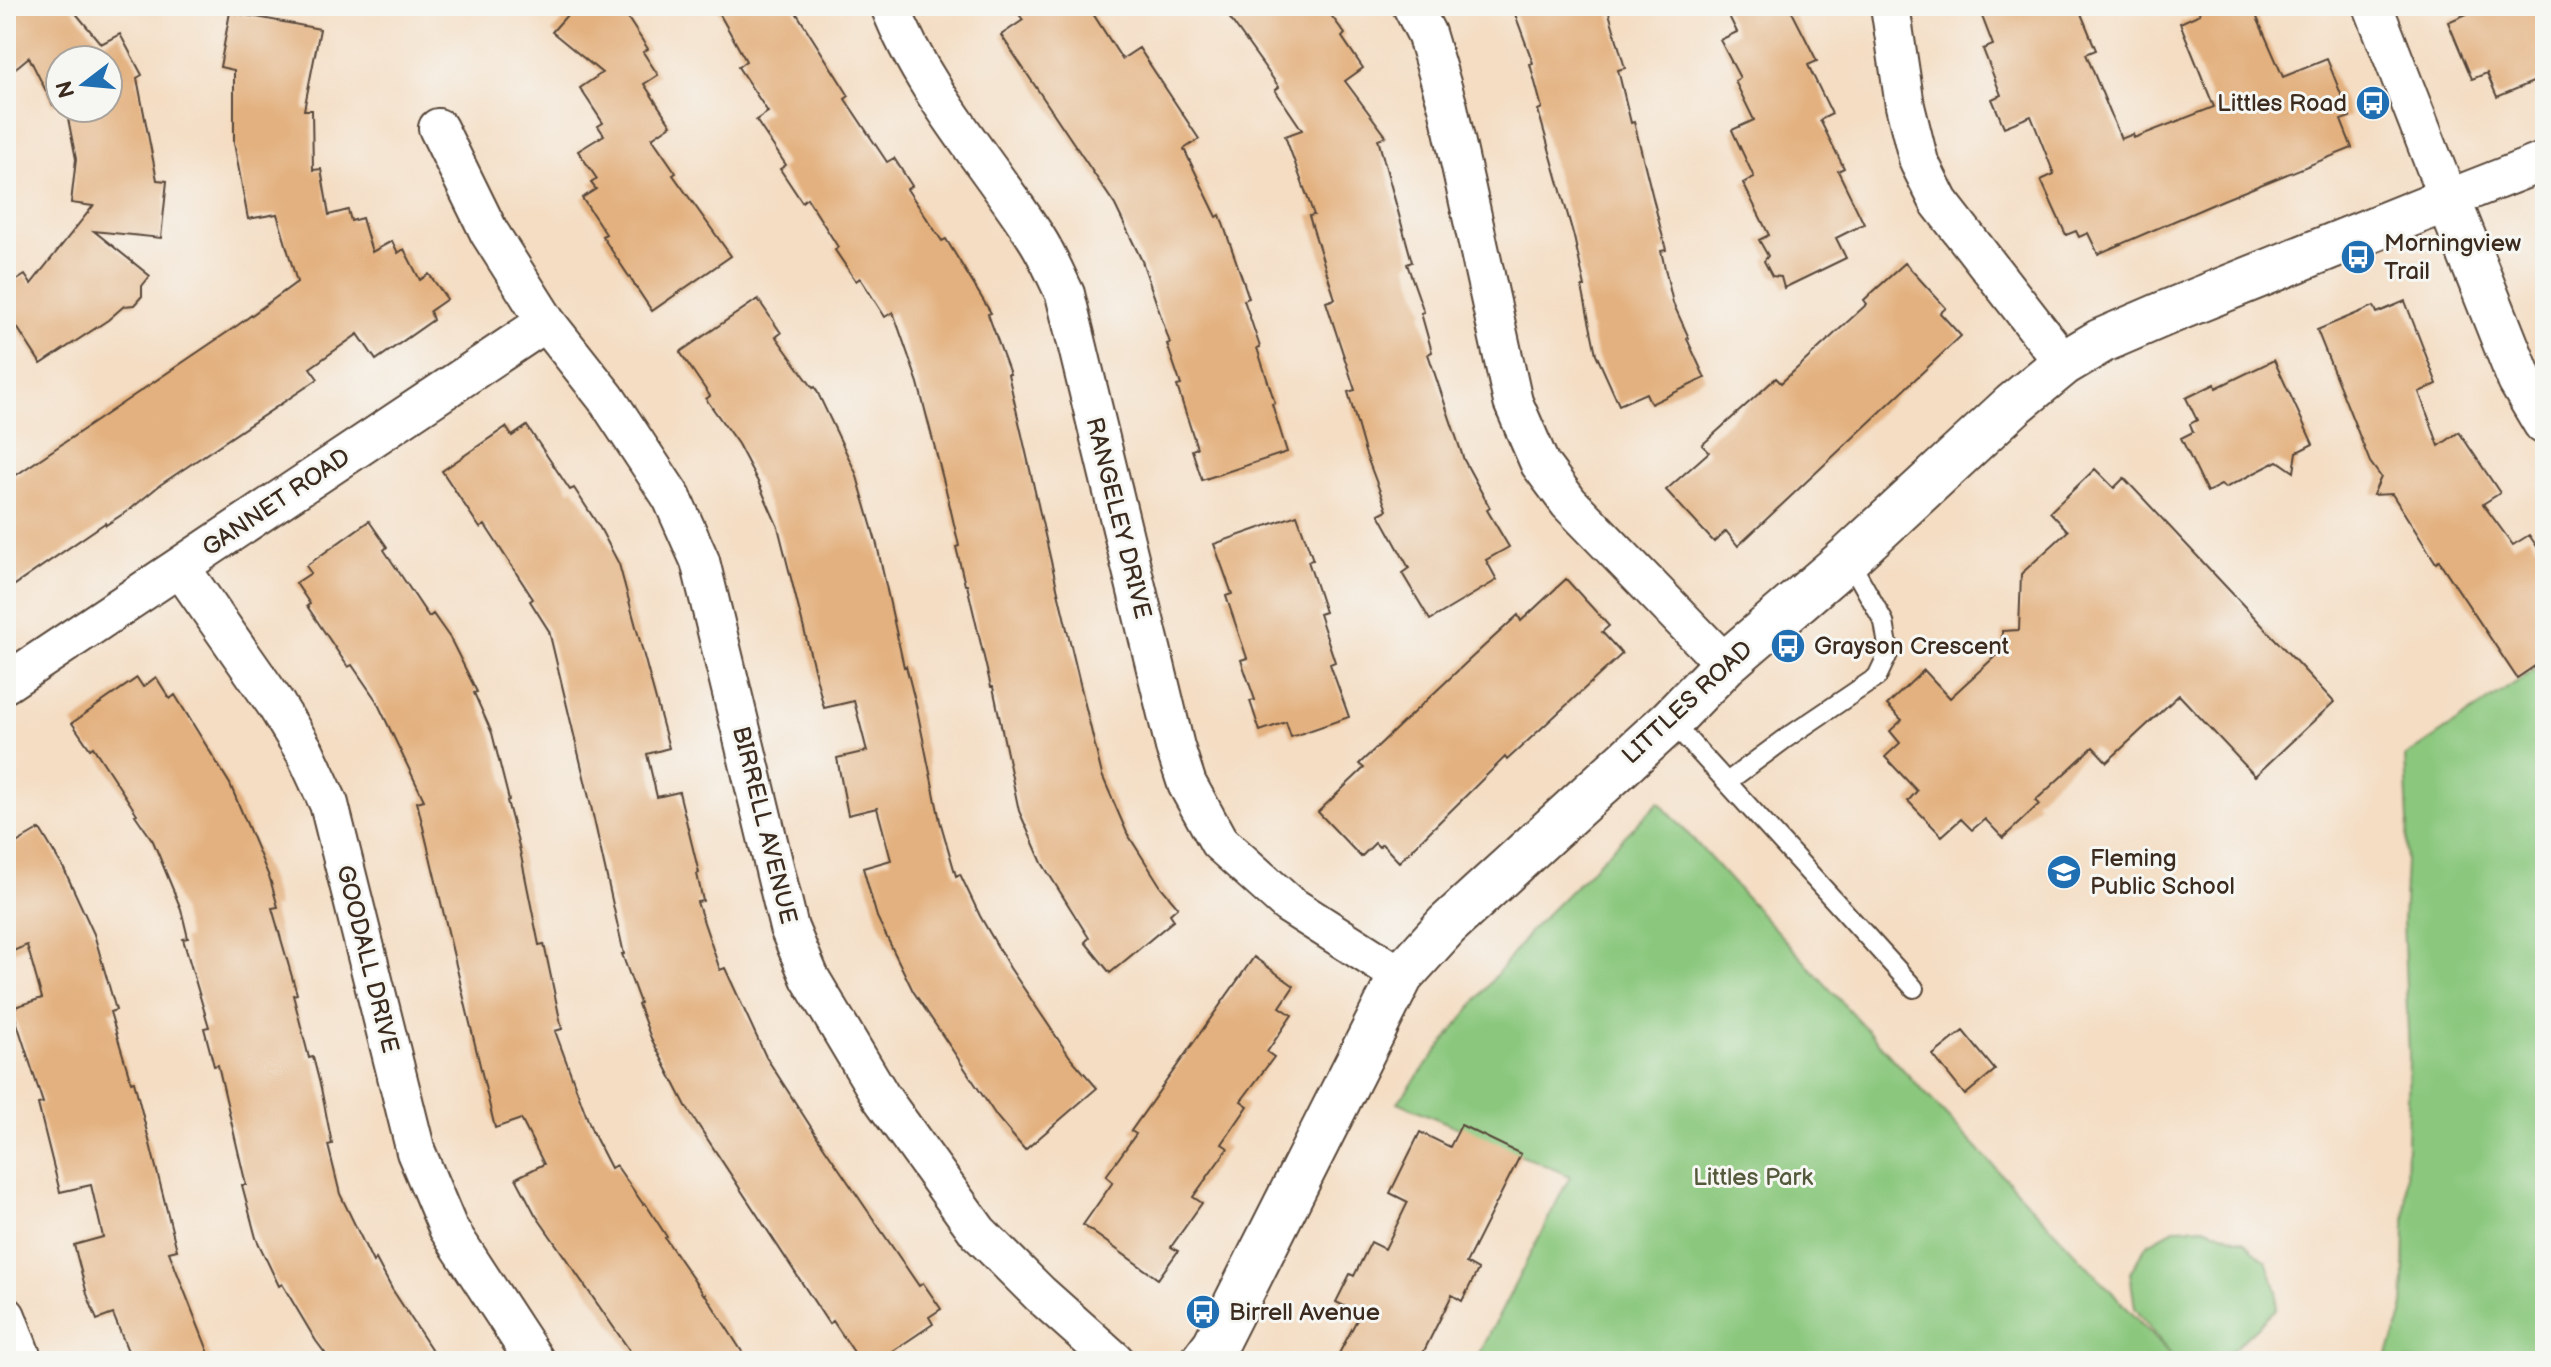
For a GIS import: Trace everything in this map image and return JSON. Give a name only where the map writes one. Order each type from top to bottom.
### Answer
[{"type":"street","name":"RANGELEY DRIVE","points":[[890,6],[933,88],[1039,242],[1065,294],[1171,732],[1187,784],[1219,842],[1270,888],[1288,904],[1401,976]]},
{"type":"street","points":[[1412,6],[1426,33],[1448,107],[1513,402],[1540,464],[1569,503],[1725,664]]},
{"type":"street","points":[[1890,6],[1905,106],[1919,162],[1939,202],[2064,363]]},
{"type":"street","points":[[2373,6],[2520,380],[2545,422]]},
{"type":"street","name":"BIRRELL AVENUE","points":[[438,128],[489,232],[546,322],[606,398],[672,498],[700,561],[789,928],[810,978],[881,1097],[978,1232],[1040,1294],[1115,1361]]},
{"type":"street","points":[[2448,199],[2545,161]]},
{"type":"street","name":"LITTLES ROAD","points":[[1203,1361],[1215,1345],[1401,976],[1447,925],[1671,720],[1725,664],[1848,558],[2013,405],[2064,363],[2101,341],[2166,313],[2448,199]]},
{"type":"street","name":"GANNET ROAD","points":[[6,683],[546,322]]},
{"type":"street","name":"GOODALL DRIVE","points":[[180,567],[275,703],[305,752],[329,804],[416,1152],[448,1228],[535,1361]]},
{"type":"street","points":[[6,1316],[23,1361]]},
{"type":"lane","points":[[1727,782],[1877,677],[1889,652],[1884,622],[1848,558]]},
{"type":"lane","points":[[1671,720],[1914,988]]},
{"type":"green space","points":[[2545,663],[2545,1361],[2385,1361],[2403,1315],[2409,1055],[2403,922],[2408,821],[2405,757]]},
{"type":"green space","name":"Littles Park","points":[[1659,802],[1909,1076],[2172,1356],[2135,1308],[2130,1273],[2147,1244],[2176,1228],[2207,1227],[2243,1241],[2266,1261],[2277,1291],[2276,1309],[2221,1361],[1476,1361],[1570,1176],[1398,1102],[1531,930]]},
{"type":"building","points":[[6,6],[70,6],[101,44],[44,44],[44,87],[29,57],[6,76]]},
{"type":"building","points":[[575,6],[620,6],[648,49],[643,52],[658,75],[644,84],[671,125],[652,138],[676,173],[673,175],[731,256],[652,311],[602,236],[606,234],[582,198],[596,189],[591,183],[597,179],[578,151],[604,135],[598,126],[603,123],[580,88],[602,73],[552,32]]},
{"type":"building","points":[[715,6],[792,6],[849,96],[845,99],[887,162],[894,158],[912,186],[907,189],[942,241],[946,239],[991,313],[988,314],[1010,374],[1102,775],[1127,833],[1161,887],[1178,907],[1170,914],[1174,920],[1110,973],[1085,942],[1089,938],[1042,863],[1019,811],[993,687],[956,547],[959,546],[948,498],[918,383],[893,312],[885,317],[860,278],[856,281],[807,198],[802,202],[780,169],[786,165],[756,120],[768,112],[738,67],[746,61]]},
{"type":"building","points":[[1013,6],[1088,6],[1122,59],[1139,48],[1199,139],[1184,149],[1217,217],[1220,215],[1249,298],[1244,300],[1260,347],[1257,348],[1287,452],[1202,480],[1192,450],[1197,448],[1177,386],[1181,385],[1167,344],[1170,343],[1142,261],[1115,205],[1001,35],[1023,20]]},
{"type":"building","points":[[1221,6],[1324,6],[1345,34],[1342,37],[1363,68],[1345,81],[1386,136],[1378,139],[1412,262],[1407,264],[1424,312],[1421,313],[1432,352],[1428,354],[1464,460],[1490,508],[1487,510],[1509,547],[1486,560],[1497,580],[1430,620],[1402,573],[1409,568],[1379,514],[1387,510],[1365,452],[1348,392],[1355,390],[1326,302],[1335,299],[1309,216],[1314,215],[1285,136],[1302,130],[1275,90],[1279,87]]},
{"type":"building","points":[[1512,6],[1607,6],[1625,68],[1618,70],[1666,250],[1661,251],[1673,303],[1705,378],[1651,404],[1646,393],[1619,405],[1596,354],[1574,237],[1538,110],[1542,108],[1530,64],[1533,63]]},
{"type":"building","points":[[1724,6],[1789,6],[1817,61],[1808,65],[1832,114],[1820,120],[1844,168],[1838,171],[1864,224],[1836,238],[1846,258],[1784,288],[1781,277],[1772,276],[1764,261],[1768,256],[1759,240],[1769,235],[1743,183],[1754,177],[1732,130],[1754,120],[1735,81],[1740,78],[1720,40],[1737,32]]},
{"type":"building","points":[[1978,6],[2078,6],[2096,50],[2086,54],[2121,139],[2133,134],[2134,138],[2214,107],[2180,23],[2200,14],[2197,6],[2252,6],[2283,77],[2327,59],[2350,117],[2341,120],[2352,148],[2098,254],[2088,233],[2079,237],[2076,231],[2066,235],[2041,180],[2054,174],[2031,116],[2004,127],[1992,99],[2001,95],[1983,49],[1993,45]]},
{"type":"building","points":[[2485,6],[2545,6],[2545,77],[2497,97],[2487,73],[2472,79],[2448,22]]},
{"type":"building","points":[[230,12],[320,29],[304,110],[312,110],[313,170],[321,169],[329,215],[348,210],[351,221],[362,218],[372,252],[392,241],[398,253],[404,249],[420,280],[429,274],[447,299],[430,311],[433,320],[376,360],[358,334],[310,368],[318,379],[6,591],[6,482],[297,282],[277,214],[248,219],[234,143],[234,70],[220,67]]},
{"type":"building","points":[[120,34],[142,75],[137,78],[157,180],[167,181],[161,238],[94,231],[150,276],[142,286],[142,296],[134,305],[124,306],[41,364],[6,310],[6,287],[25,275],[31,284],[93,206],[71,203],[76,159],[69,124],[124,124],[124,44],[101,44]]},
{"type":"building","points":[[1905,263],[1946,308],[1940,313],[1961,336],[1738,546],[1726,531],[1714,542],[1666,490],[1709,452],[1702,445],[1776,378],[1781,383],[1867,304],[1864,300]]},
{"type":"building","points":[[758,299],[781,333],[776,337],[815,387],[856,473],[877,545],[904,667],[916,705],[940,821],[956,876],[960,874],[1010,968],[1070,1057],[1097,1088],[1025,1150],[997,1117],[913,991],[877,917],[863,868],[891,860],[877,808],[848,815],[837,758],[867,751],[854,701],[824,708],[778,527],[738,444],[706,399],[710,396],[680,352]]},
{"type":"building","points":[[2405,301],[2437,384],[2419,392],[2439,446],[2459,432],[2500,493],[2483,504],[2513,545],[2529,535],[2545,558],[2545,659],[2517,678],[2392,494],[2373,495],[2381,477],[2370,462],[2317,330],[2374,306],[2377,313]]},
{"type":"building","points":[[2274,360],[2313,444],[2297,452],[2294,472],[2278,461],[2225,488],[2221,485],[2207,492],[2181,438],[2193,432],[2190,424],[2197,420],[2186,398],[2215,384],[2216,388]]},
{"type":"building","points":[[527,426],[570,490],[574,488],[619,564],[669,748],[647,754],[657,797],[679,792],[699,873],[703,901],[697,902],[720,970],[725,968],[766,1057],[818,1138],[919,1286],[923,1283],[941,1309],[929,1317],[933,1324],[878,1361],[860,1361],[833,1321],[829,1324],[687,1108],[651,1038],[638,1004],[622,954],[549,631],[530,601],[533,599],[485,525],[480,528],[442,471],[506,427],[512,436]]},
{"type":"building","points":[[2095,469],[2114,488],[2124,478],[2334,702],[2255,776],[2179,695],[2107,762],[2093,747],[2035,801],[2039,804],[2003,838],[1985,819],[1972,830],[1961,819],[1942,836],[1908,801],[1917,791],[1885,757],[1900,743],[1890,731],[1902,720],[1887,705],[1924,670],[1950,698],[2002,650],[2002,631],[2019,630],[2021,574],[2068,531],[2050,512]]},
{"type":"building","points":[[1297,515],[1313,560],[1308,561],[1325,612],[1319,614],[1335,662],[1330,664],[1349,717],[1291,737],[1286,722],[1260,731],[1250,701],[1255,700],[1241,660],[1247,658],[1226,596],[1232,594],[1214,544]]},
{"type":"building","points":[[369,521],[387,547],[384,550],[429,617],[433,614],[450,638],[477,692],[474,693],[492,733],[539,945],[544,944],[562,1029],[555,1031],[592,1131],[611,1168],[616,1165],[645,1203],[748,1361],[637,1361],[535,1214],[516,1178],[544,1164],[521,1119],[495,1128],[417,802],[424,800],[376,700],[352,665],[348,667],[307,606],[310,604],[296,583],[311,573],[306,566]]},
{"type":"building","points":[[1566,579],[1609,626],[1602,632],[1622,654],[1507,760],[1505,757],[1399,862],[1382,844],[1379,847],[1375,843],[1361,857],[1318,812],[1364,768],[1359,764],[1468,661],[1518,615],[1521,621]]},
{"type":"building","points":[[156,677],[170,699],[175,695],[230,784],[270,879],[278,907],[272,908],[297,994],[293,995],[309,1058],[313,1057],[321,1088],[332,1144],[328,1145],[340,1194],[373,1262],[376,1259],[439,1361],[331,1361],[282,1284],[279,1286],[256,1238],[218,1065],[214,1066],[204,1028],[209,1027],[183,939],[188,938],[181,909],[153,841],[93,747],[90,749],[72,723],[137,678],[143,687]]},
{"type":"building","points":[[40,829],[64,869],[94,934],[116,1010],[110,1012],[131,1082],[134,1081],[177,1250],[169,1252],[212,1361],[132,1361],[113,1314],[97,1320],[87,1294],[74,1245],[103,1237],[91,1185],[60,1192],[38,1104],[43,1103],[12,1008],[42,998],[27,945],[6,954],[6,849]]},
{"type":"building","points":[[1254,957],[1294,986],[1280,1007],[1292,1015],[1267,1052],[1274,1057],[1241,1101],[1248,1106],[1222,1144],[1228,1148],[1193,1197],[1202,1203],[1171,1247],[1178,1251],[1158,1279],[1083,1225],[1113,1182],[1106,1176],[1136,1134],[1131,1131]]},
{"type":"building","points":[[1963,1031],[1995,1070],[1965,1095],[1933,1055]]},
{"type":"building","points":[[1461,1125],[1521,1154],[1466,1263],[1478,1270],[1462,1301],[1452,1295],[1419,1361],[1335,1361],[1360,1314],[1336,1302],[1350,1274],[1354,1276],[1371,1242],[1385,1249],[1408,1202],[1390,1193],[1420,1132],[1450,1147]]},
{"type":"place","name":"Littles Road","points":[[2373,103]]},
{"type":"place","name":"Morningview Trail","points":[[2358,257]]},
{"type":"place","name":"Grayson Crescent","points":[[1788,646]]},
{"type":"place","name":"Fleming Public School","points":[[2064,872]]},
{"type":"place","name":"Birrell Avenue","points":[[1203,1312]]}]
